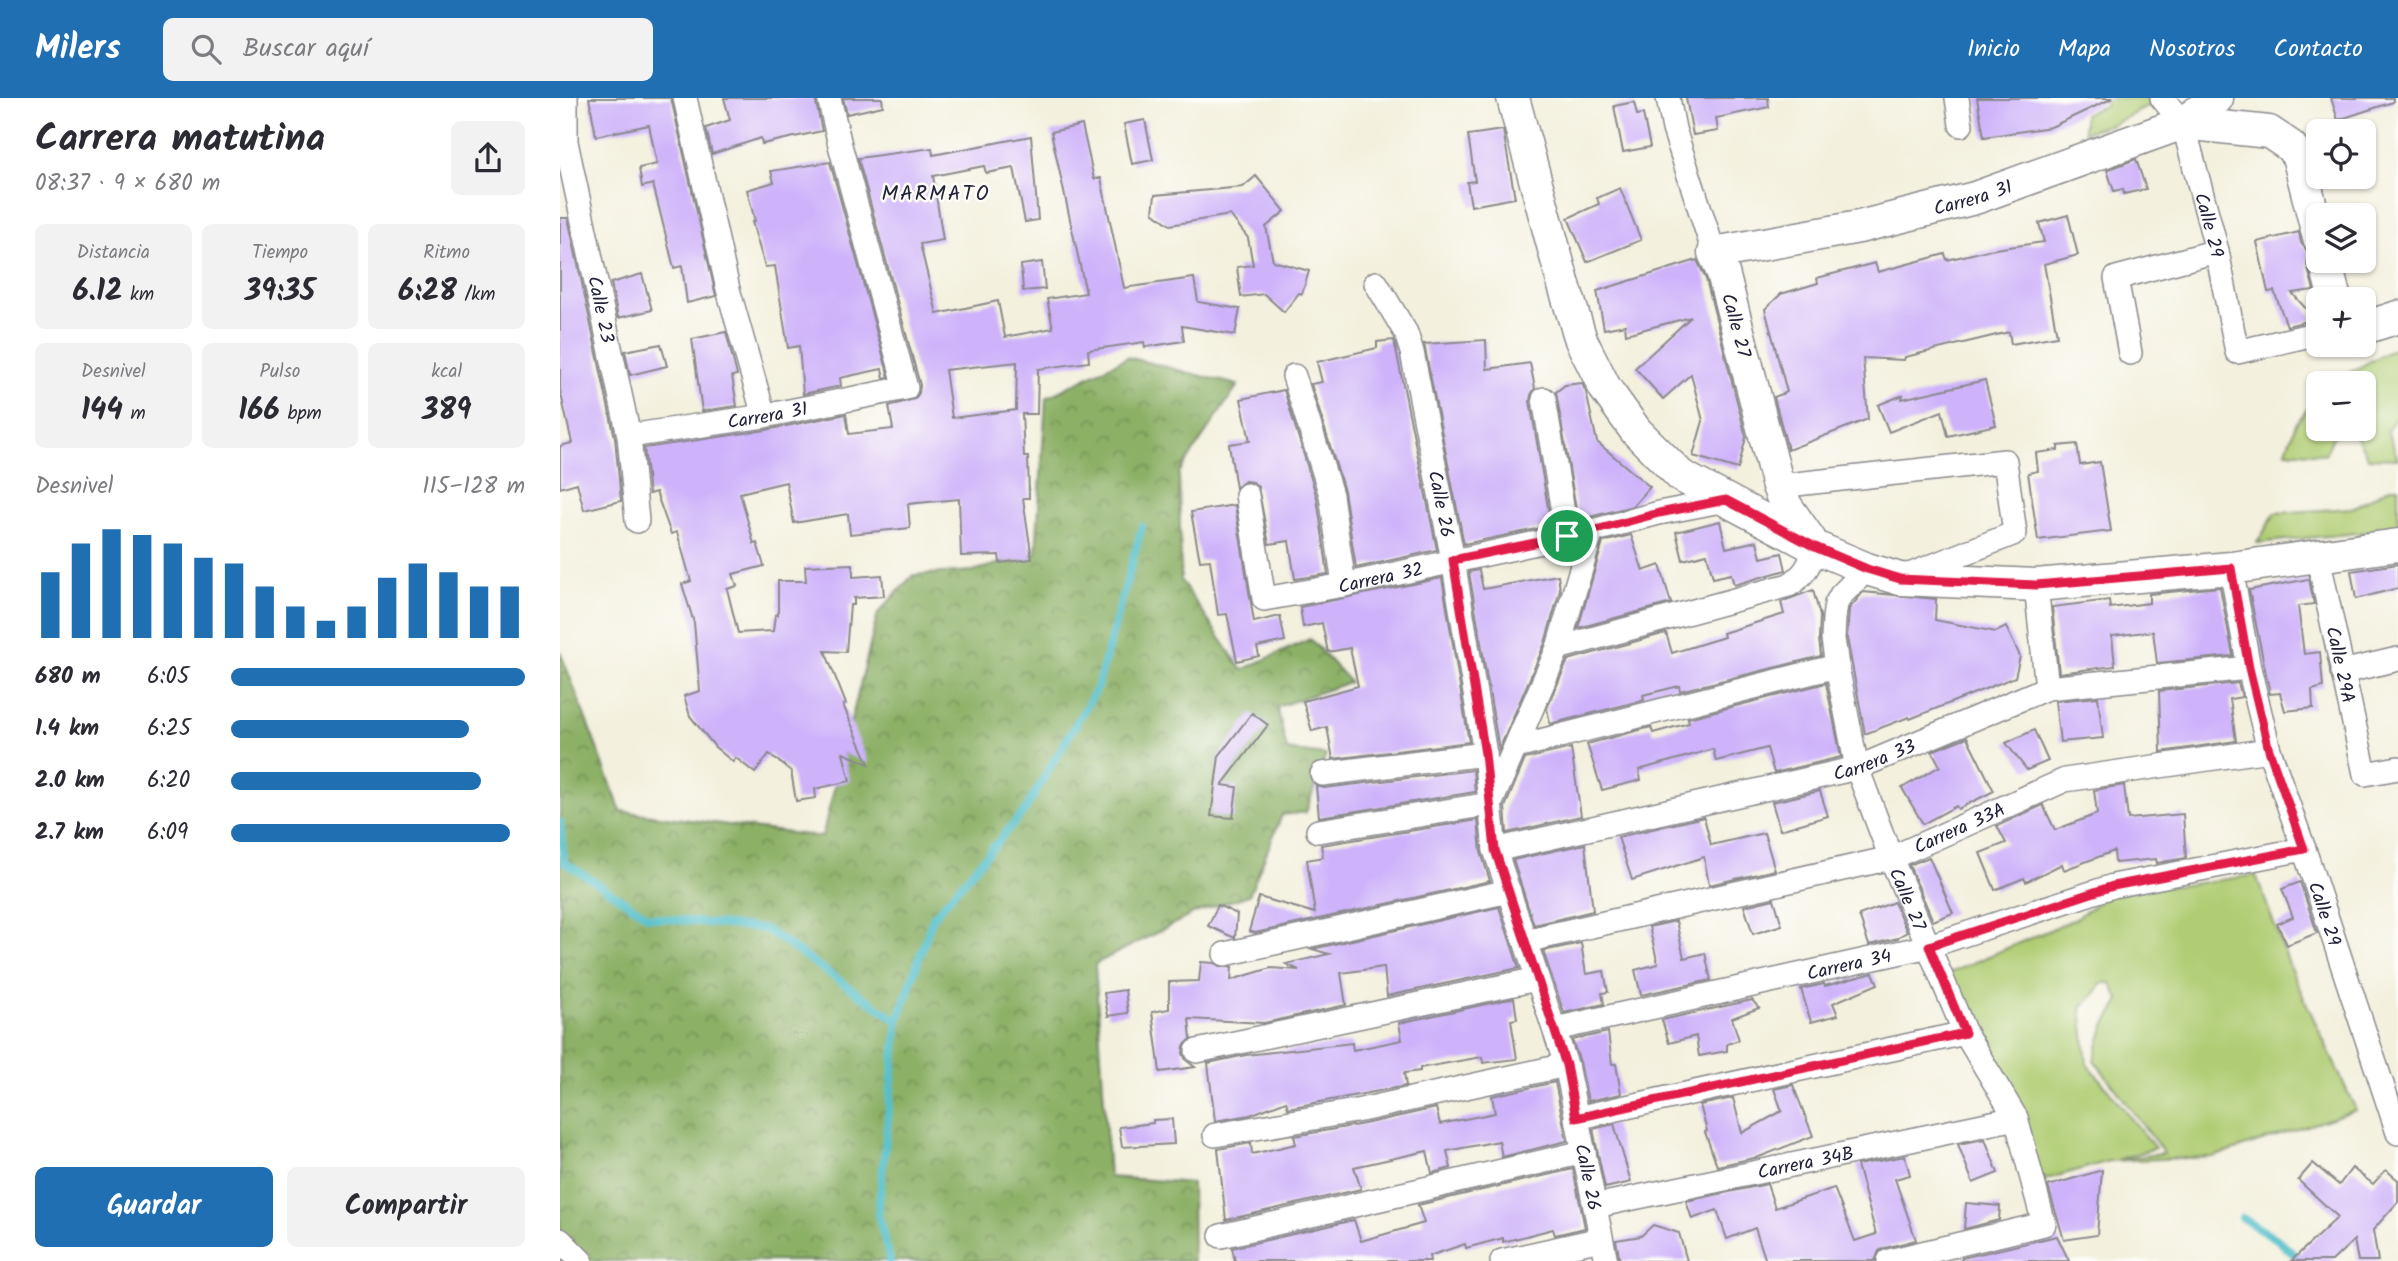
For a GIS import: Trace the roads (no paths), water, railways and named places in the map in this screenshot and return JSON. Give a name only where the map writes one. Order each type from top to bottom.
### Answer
[{"type":"main road","points":[[1513,98],[1581,340],[1605,388],[1636,431],[1681,476],[1815,547],[1867,569],[1900,579],[2036,585],[2231,568],[2398,545]]},
{"type":"main road","name":"Carrera 31","points":[[1714,253],[1859,227],[1975,198],[2217,98]]},
{"type":"main road","points":[[2186,111],[2269,132],[2290,146],[2298,156],[2310,203]]},
{"type":"main road","name":"Calle 27","points":[[1714,253],[1723,273],[1778,486],[1786,506],[1815,547]]},
{"type":"main road","points":[[2376,324],[2398,317]]},
{"type":"street","points":[[685,98],[728,289],[764,416]]},
{"type":"street","name":"Carrera 31","points":[[629,436],[764,416],[906,388],[829,98]]},
{"type":"street","name":"Calle 27","points":[[1668,98],[1674,129],[1714,253]]},
{"type":"street","points":[[1957,98],[1961,125]]},
{"type":"street","points":[[2162,98],[2186,111]]},
{"type":"street","name":"Calle 23","points":[[563,99],[563,143],[629,436],[637,521]]},
{"type":"street","name":"Calle 29","points":[[2186,111],[2237,352],[2306,336]]},
{"type":"street","points":[[2130,353],[2116,278],[2217,251]]},
{"type":"street","name":"Calle 26","points":[[1376,283],[1406,333],[1412,352],[1453,560],[1485,754],[1495,850],[1566,1065],[1606,1261]]},
{"type":"street","points":[[1294,376],[1331,495],[1343,585]]},
{"type":"street","points":[[1544,399],[1567,536]]},
{"type":"street","points":[[1778,486],[2005,461],[2015,533],[1900,579]]},
{"type":"street","points":[[1659,513],[1681,476]]},
{"type":"street","name":"Carrera 32","points":[[1247,495],[1264,600],[1726,500]]},
{"type":"street","points":[[1318,831],[1490,804],[1558,648],[1592,531]]},
{"type":"street","points":[[1558,648],[1789,585],[1801,577],[1809,566],[1815,547]]},
{"type":"street","name":"Calle 29A","points":[[2318,557],[2365,774],[2398,768]]},
{"type":"street","name":"Calle 29","points":[[2231,568],[2249,668],[2269,750],[2398,1133]]},
{"type":"street","name":"Calle 27","points":[[1867,569],[1841,595],[1836,604],[1833,639],[1857,768],[1891,858],[1965,1033],[2016,1118],[2044,1224],[1889,1261]]},
{"type":"street","points":[[2036,585],[2047,688]]},
{"type":"street","points":[[2342,672],[2398,659]]},
{"type":"street","points":[[1516,747],[1836,666]]},
{"type":"street","name":"Carrera 33","points":[[1495,850],[1857,768],[2047,688],[2249,668]]},
{"type":"street","name":"Carrera 33A","points":[[1525,941],[1891,858],[2065,780],[2269,750]]},
{"type":"street","points":[[1322,774],[1485,754]]},
{"type":"street","name":"Carrera 34","points":[[1555,1030],[1929,946],[2113,886],[2304,849]]},
{"type":"street","points":[[1225,954],[1508,891]]},
{"type":"street","points":[[1197,1051],[1537,979]]},
{"type":"street","points":[[1576,1118],[1965,1033]]},
{"type":"street","points":[[1216,1135],[1361,1110],[1566,1065]]},
{"type":"street","name":"Carrera 34B","points":[[1595,1206],[2016,1118]]},
{"type":"street","points":[[1221,1236],[1584,1152]]},
{"type":"street","points":[[1502,1261],[1601,1238]]},
{"type":"street","points":[[560,1240],[580,1261]]},
{"type":"waterway","points":[[898,1021],[933,917],[1025,810],[1097,688],[1142,527]]},
{"type":"waterway","points":[[560,822],[564,862],[649,917],[765,929],[898,1021],[878,1214],[890,1261]]},
{"type":"waterway","points":[[2242,1218],[2277,1239],[2301,1261]]},
{"type":"district","name":"MARMATO","points":[[936,193]]}]
